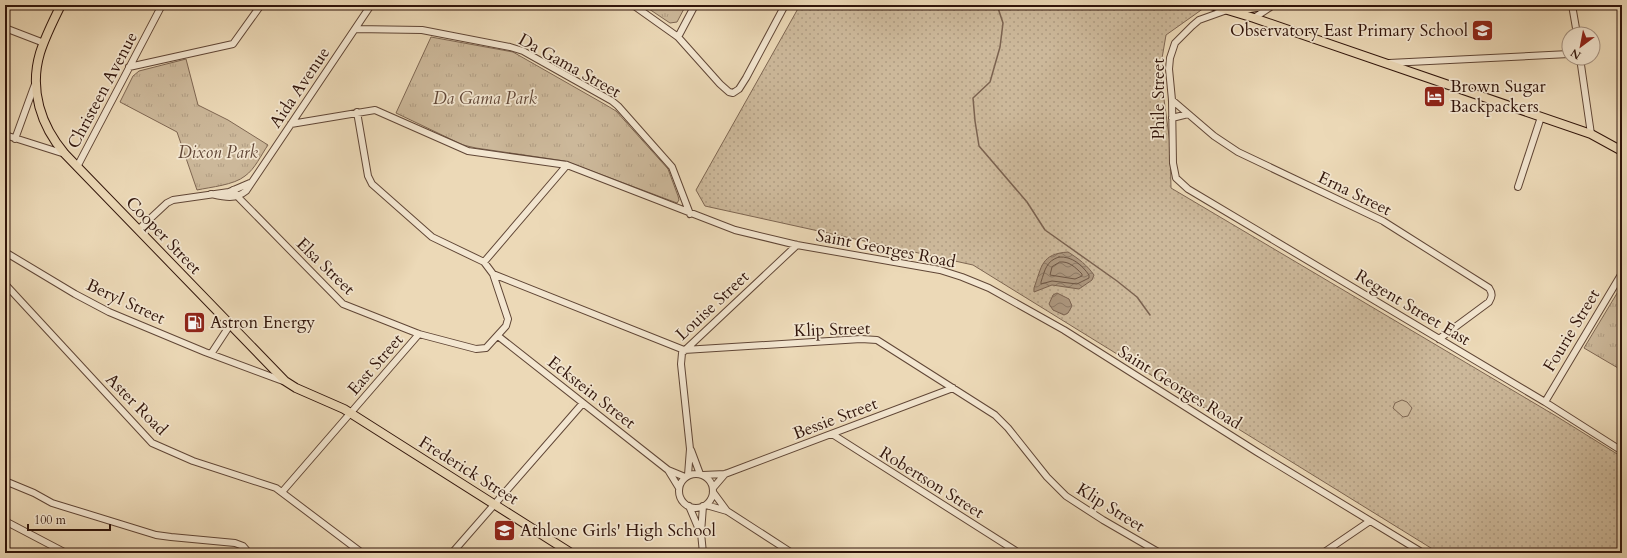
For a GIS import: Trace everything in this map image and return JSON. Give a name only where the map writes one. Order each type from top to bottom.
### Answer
[{"type":"main road","name":"Cooper Street","points":[[60,5],[38,60],[36,82],[37,98],[41,116],[49,134],[77,167],[285,381]]},
{"type":"main road","points":[[1211,5],[1254,18],[1591,134],[1622,151]]},
{"type":"main road","points":[[1215,5],[1250,8],[1273,5]]},
{"type":"main road","name":"Beryl Street","points":[[285,381],[296,388],[333,404],[351,414]]},
{"type":"main road","name":"Frederick Street","points":[[351,414],[572,553]]},
{"type":"street","name":"Christeen Avenue","points":[[77,167],[162,5]]},
{"type":"street","points":[[129,67],[234,44],[261,5]]},
{"type":"street","name":"Aida Avenue","points":[[138,230],[167,203],[179,199],[211,194],[231,197],[250,183],[370,5]]},
{"type":"street","points":[[633,5],[678,37],[725,90],[733,93],[739,88],[785,5]]},
{"type":"street","points":[[678,37],[695,5]]},
{"type":"street","points":[[1254,18],[1273,5]]},
{"type":"street","points":[[1572,5],[1576,26]]},
{"type":"street","name":"Phile Street","points":[[1188,189],[1176,178],[1173,163],[1172,100],[1169,69],[1170,58],[1175,43],[1199,20],[1227,10]]},
{"type":"street","points":[[5,28],[44,43]]},
{"type":"street","name":"Da Gama Street","points":[[355,29],[422,30],[510,46],[612,101],[672,167],[690,214]]},
{"type":"street","points":[[1384,63],[1561,54]]},
{"type":"street","points":[[1581,66],[1591,134]]},
{"type":"street","points":[[14,139],[36,82]]},
{"type":"street","name":"Erna Street","points":[[1172,100],[1214,136],[1238,152],[1383,221],[1482,282],[1492,292],[1492,298],[1484,307],[1439,339]]},
{"type":"street","name":"Saint Georges Road","points":[[291,124],[375,110],[468,151],[567,165],[690,214],[735,230],[797,245],[952,273],[989,288],[1064,330],[1257,452],[1423,553]]},
{"type":"street","points":[[357,112],[368,176],[372,184],[432,237],[484,262],[567,165]]},
{"type":"street","points":[[1172,118],[1188,114]]},
{"type":"street","points":[[1518,187],[1541,117]]},
{"type":"street","points":[[5,135],[65,154]]},
{"type":"street","name":"Regent Street East","points":[[1188,189],[1306,258],[1545,402],[1622,451]]},
{"type":"street","name":"Elsa Street","points":[[238,192],[249,208],[340,302],[419,334]]},
{"type":"street","name":"Louise Street","points":[[686,476],[690,449],[681,364],[681,358],[684,350],[797,245]]},
{"type":"street","name":"Beryl Street","points":[[5,252],[93,304],[160,334],[285,381]]},
{"type":"street","name":"East Street","points":[[282,492],[419,334],[480,350],[488,347],[498,336],[506,326],[508,319],[493,274],[484,262]]},
{"type":"street","name":"Fourie Street","points":[[1545,402],[1622,273]]},
{"type":"street","name":"Klip Street","points":[[493,274],[684,350],[857,339],[874,340],[990,411],[1001,420],[1047,476],[1066,496],[1157,553]]},
{"type":"street","name":"Aster Road","points":[[5,284],[152,443],[193,462],[269,485],[282,492],[362,553]]},
{"type":"street","points":[[211,354],[230,325]]},
{"type":"street","name":"Eckstein Street","points":[[498,336],[668,470],[686,476]]},
{"type":"street","name":"Bessie Street","points":[[701,474],[725,474],[954,388]]},
{"type":"street","points":[[452,553],[583,403]]},
{"type":"street","name":"Robertson Street","points":[[832,434],[1019,553]]},
{"type":"street","name":"Louise Street","points":[[690,449],[701,474]]},
{"type":"street","name":"Eckstein Street","points":[[668,470],[679,488]]},
{"type":"street","points":[[713,490],[711,500],[704,506],[698,508],[689,506],[680,499],[679,488],[681,482],[686,476],[701,474],[708,478],[726,512]]},
{"type":"street","name":"Bessie Street","points":[[713,490],[725,474]]},
{"type":"street","points":[[5,481],[34,493],[52,503],[149,533],[171,538],[230,542],[243,546],[249,553]]},
{"type":"street","points":[[689,506],[701,533]]},
{"type":"street","points":[[704,506],[726,512],[792,553]]},
{"type":"street","points":[[703,553],[701,533],[704,506]]},
{"type":"street","points":[[5,521],[66,553]]},
{"type":"street","points":[[1323,553],[1370,521]]},
{"type":"green space","points":[[643,5],[686,5],[677,22],[670,23]]},
{"type":"green space","points":[[800,5],[1193,5],[1204,8],[1166,35],[1160,70],[1170,143],[1171,188],[1556,416],[1622,457],[1622,553],[1439,553],[973,265],[705,206],[696,190]]},
{"type":"green space","name":"Da Gama Park","points":[[431,37],[513,52],[616,111],[668,169],[679,200],[677,203],[565,161],[463,145],[396,113]]},
{"type":"green space","name":"Dixon Park","points":[[186,59],[198,105],[228,120],[268,145],[252,170],[235,182],[197,190],[177,132],[120,102],[133,76],[139,71]]},
{"type":"green space","points":[[1622,285],[1622,361],[1618,368],[1584,348]]},
{"type":"green space","points":[[1402,400],[1407,402],[1412,408],[1408,416],[1403,417],[1393,408],[1395,403]]},
{"type":"water","points":[[1068,252],[1076,257],[1091,271],[1094,275],[1092,280],[1079,289],[1052,285],[1034,292],[1041,267],[1047,258],[1059,253]]},
{"type":"water","points":[[1057,293],[1069,299],[1072,306],[1068,313],[1064,315],[1053,310],[1049,304],[1053,295]]},
{"type":"waterway","points":[[997,5],[1003,23],[1000,47],[990,82],[973,98],[979,146],[1027,202],[1045,230],[1137,297],[1150,315]]},
{"type":"place","name":"Observatory East Primary School","points":[[1483,30]]},
{"type":"place","name":"Brown Sugar Backpackers","points":[[1434,96]]},
{"type":"place","name":"Astron Energy","points":[[194,322]]},
{"type":"place","name":"Athlone Girls' High School","points":[[504,530]]}]
